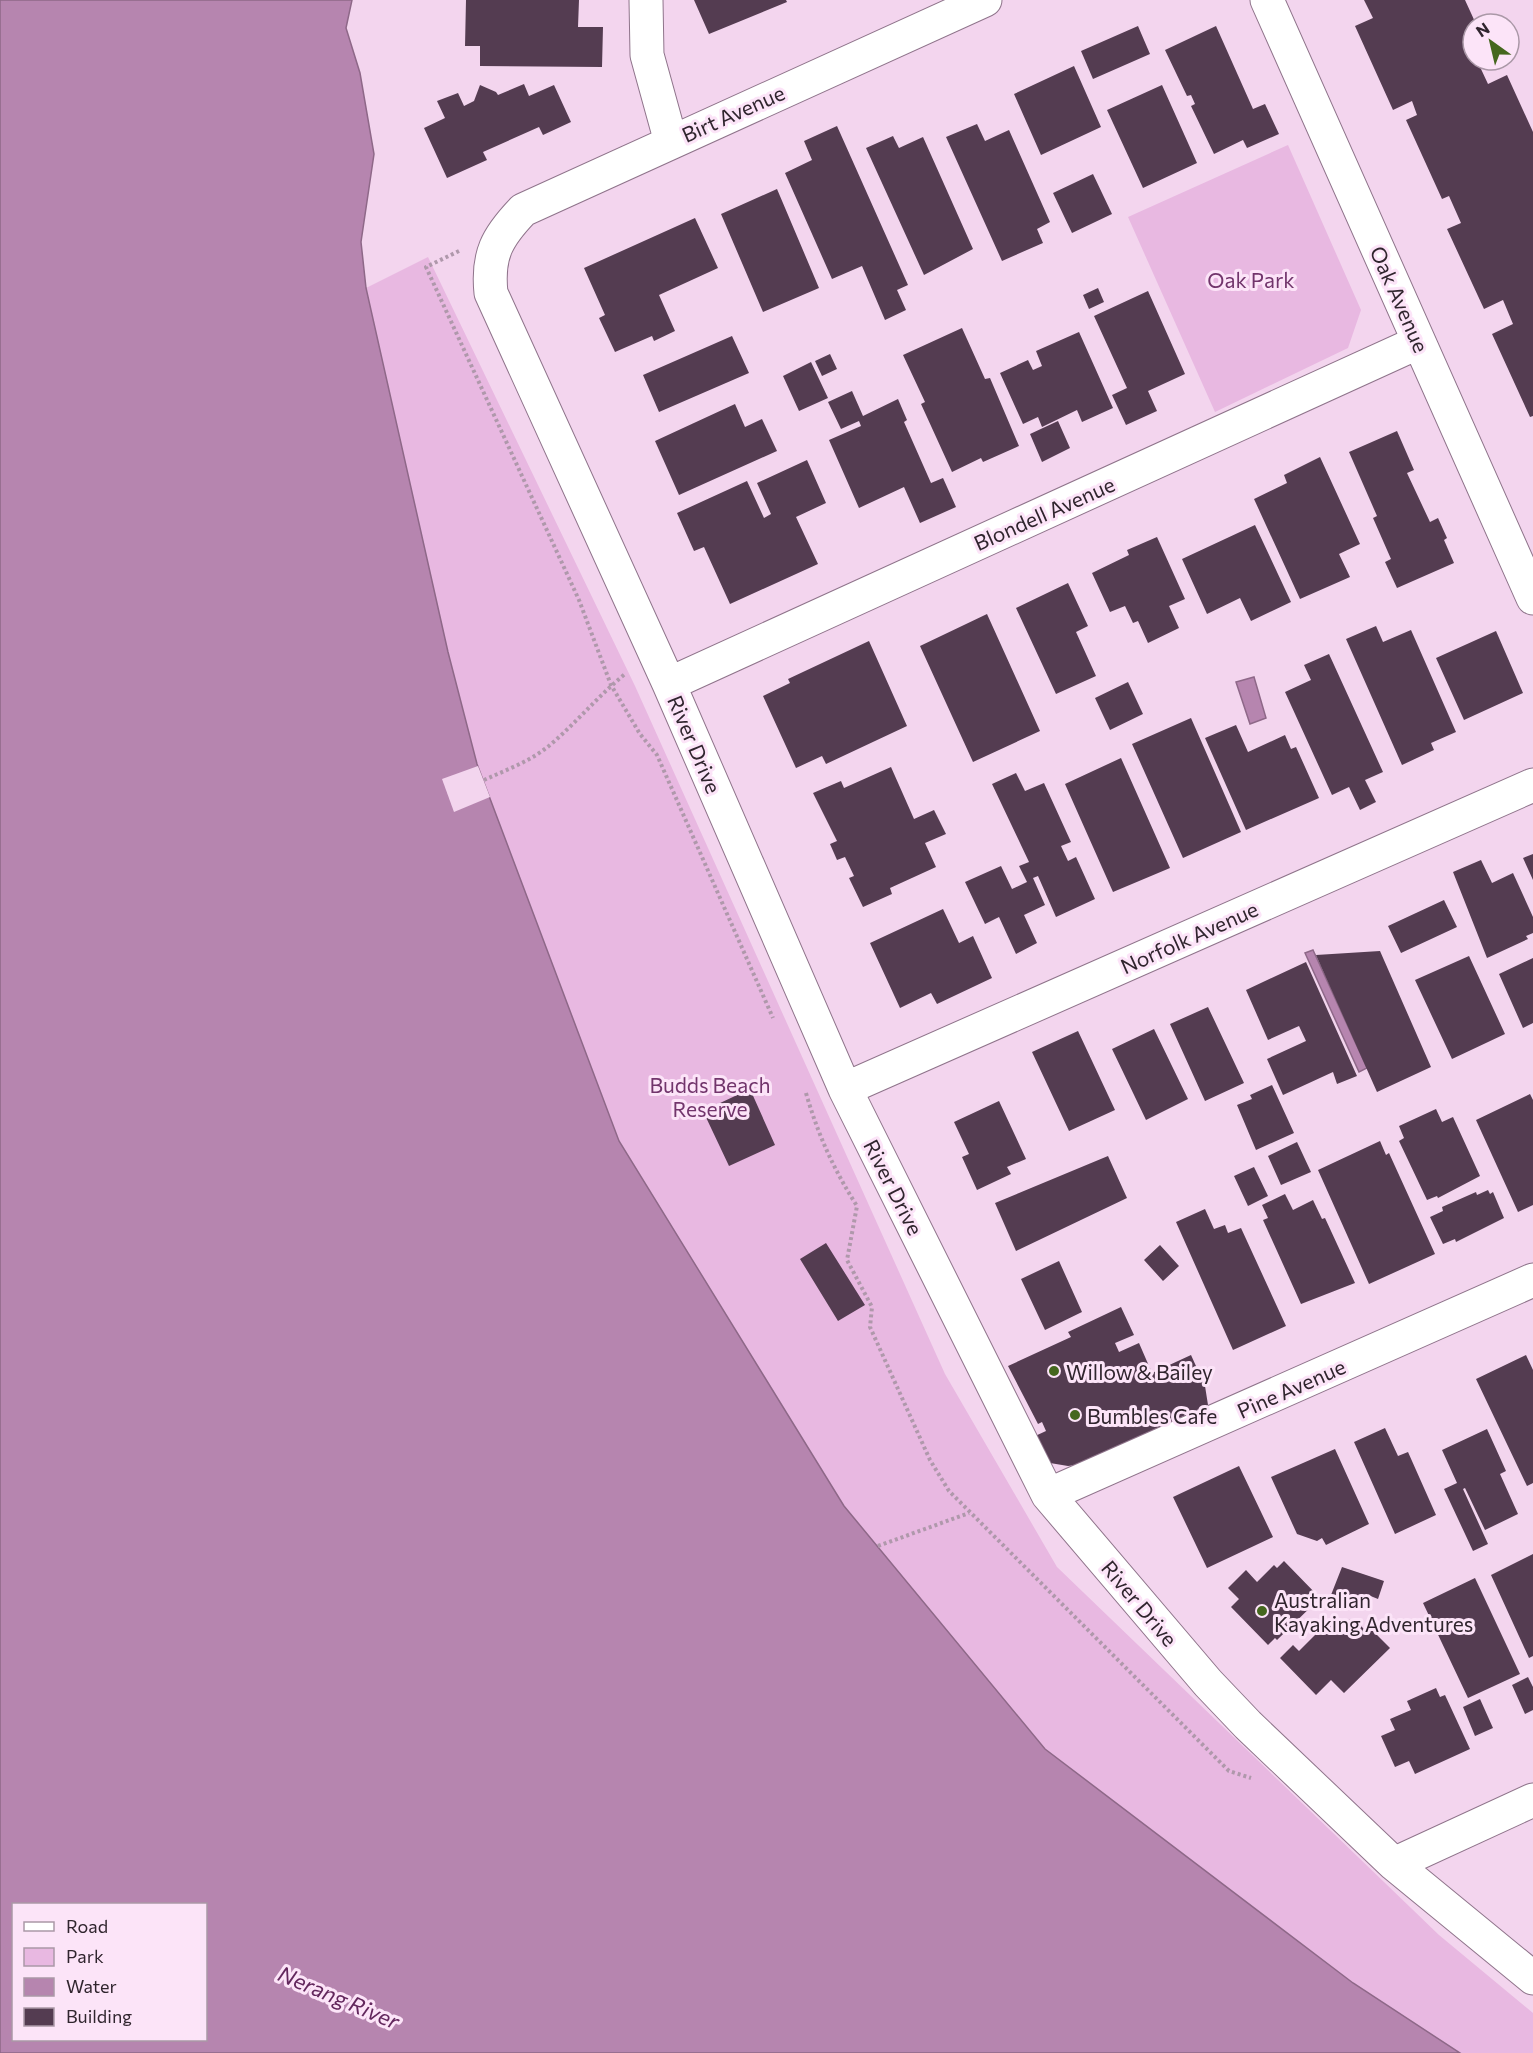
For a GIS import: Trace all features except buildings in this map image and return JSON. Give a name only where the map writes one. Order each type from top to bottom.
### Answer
[{"type":"street","points":[[646,0],[647,55],[670,142]]},
{"type":"street","name":"Birt Avenue","points":[[496,245],[506,228],[523,210],[985,0]]},
{"type":"street","name":"Oak Avenue","points":[[1267,0],[1533,598]]},
{"type":"street","name":"River Drive","points":[[496,245],[489,270],[492,293],[669,684],[845,1089],[1048,1495],[1208,1683],[1394,1864],[1533,1978]]},
{"type":"street","name":"Blondell Avenue","points":[[669,684],[1419,342]]},
{"type":"street","name":"Norfolk Avenue","points":[[845,1089],[1533,785]]},
{"type":"street","name":"Pine Avenue","points":[[1048,1495],[1533,1280]]},
{"type":"street","points":[[1394,1864],[1533,1800]]},
{"type":"path","points":[[484,780],[530,759],[550,746],[595,699],[654,651]]},
{"type":"path","points":[[878,1546],[969,1513]]},
{"type":"green space","name":"Oak Park","points":[[1288,145],[1361,310],[1348,348],[1215,412],[1128,217]]},
{"type":"green space","name":"Budds Beach Reserve","points":[[428,257],[635,686],[945,1374],[1057,1567],[1439,1935],[1533,2013],[1533,2053],[1460,2053],[1353,1983],[1045,1749],[844,1506],[619,1141],[477,764],[448,652],[366,288]]},
{"type":"water","name":"Nerang River","points":[[0,0],[352,0],[346,28],[360,73],[374,154],[361,242],[366,288],[448,652],[477,764],[619,1141],[844,1506],[1045,1749],[1353,1983],[1460,2053],[0,2053]]},
{"type":"water","points":[[1254,677],[1266,718],[1250,724],[1236,682]]},
{"type":"water","points":[[1313,950],[1367,1068],[1359,1072],[1305,953]]},
{"type":"pier","points":[[478,766],[490,797],[454,812],[442,779]]},
{"type":"place","name":"Willow & Bailey","points":[[1054,1371]]},
{"type":"place","name":"Bumbles Cafe","points":[[1075,1415]]},
{"type":"place","name":"Australian Kayaking Adventures","points":[[1262,1611]]}]
